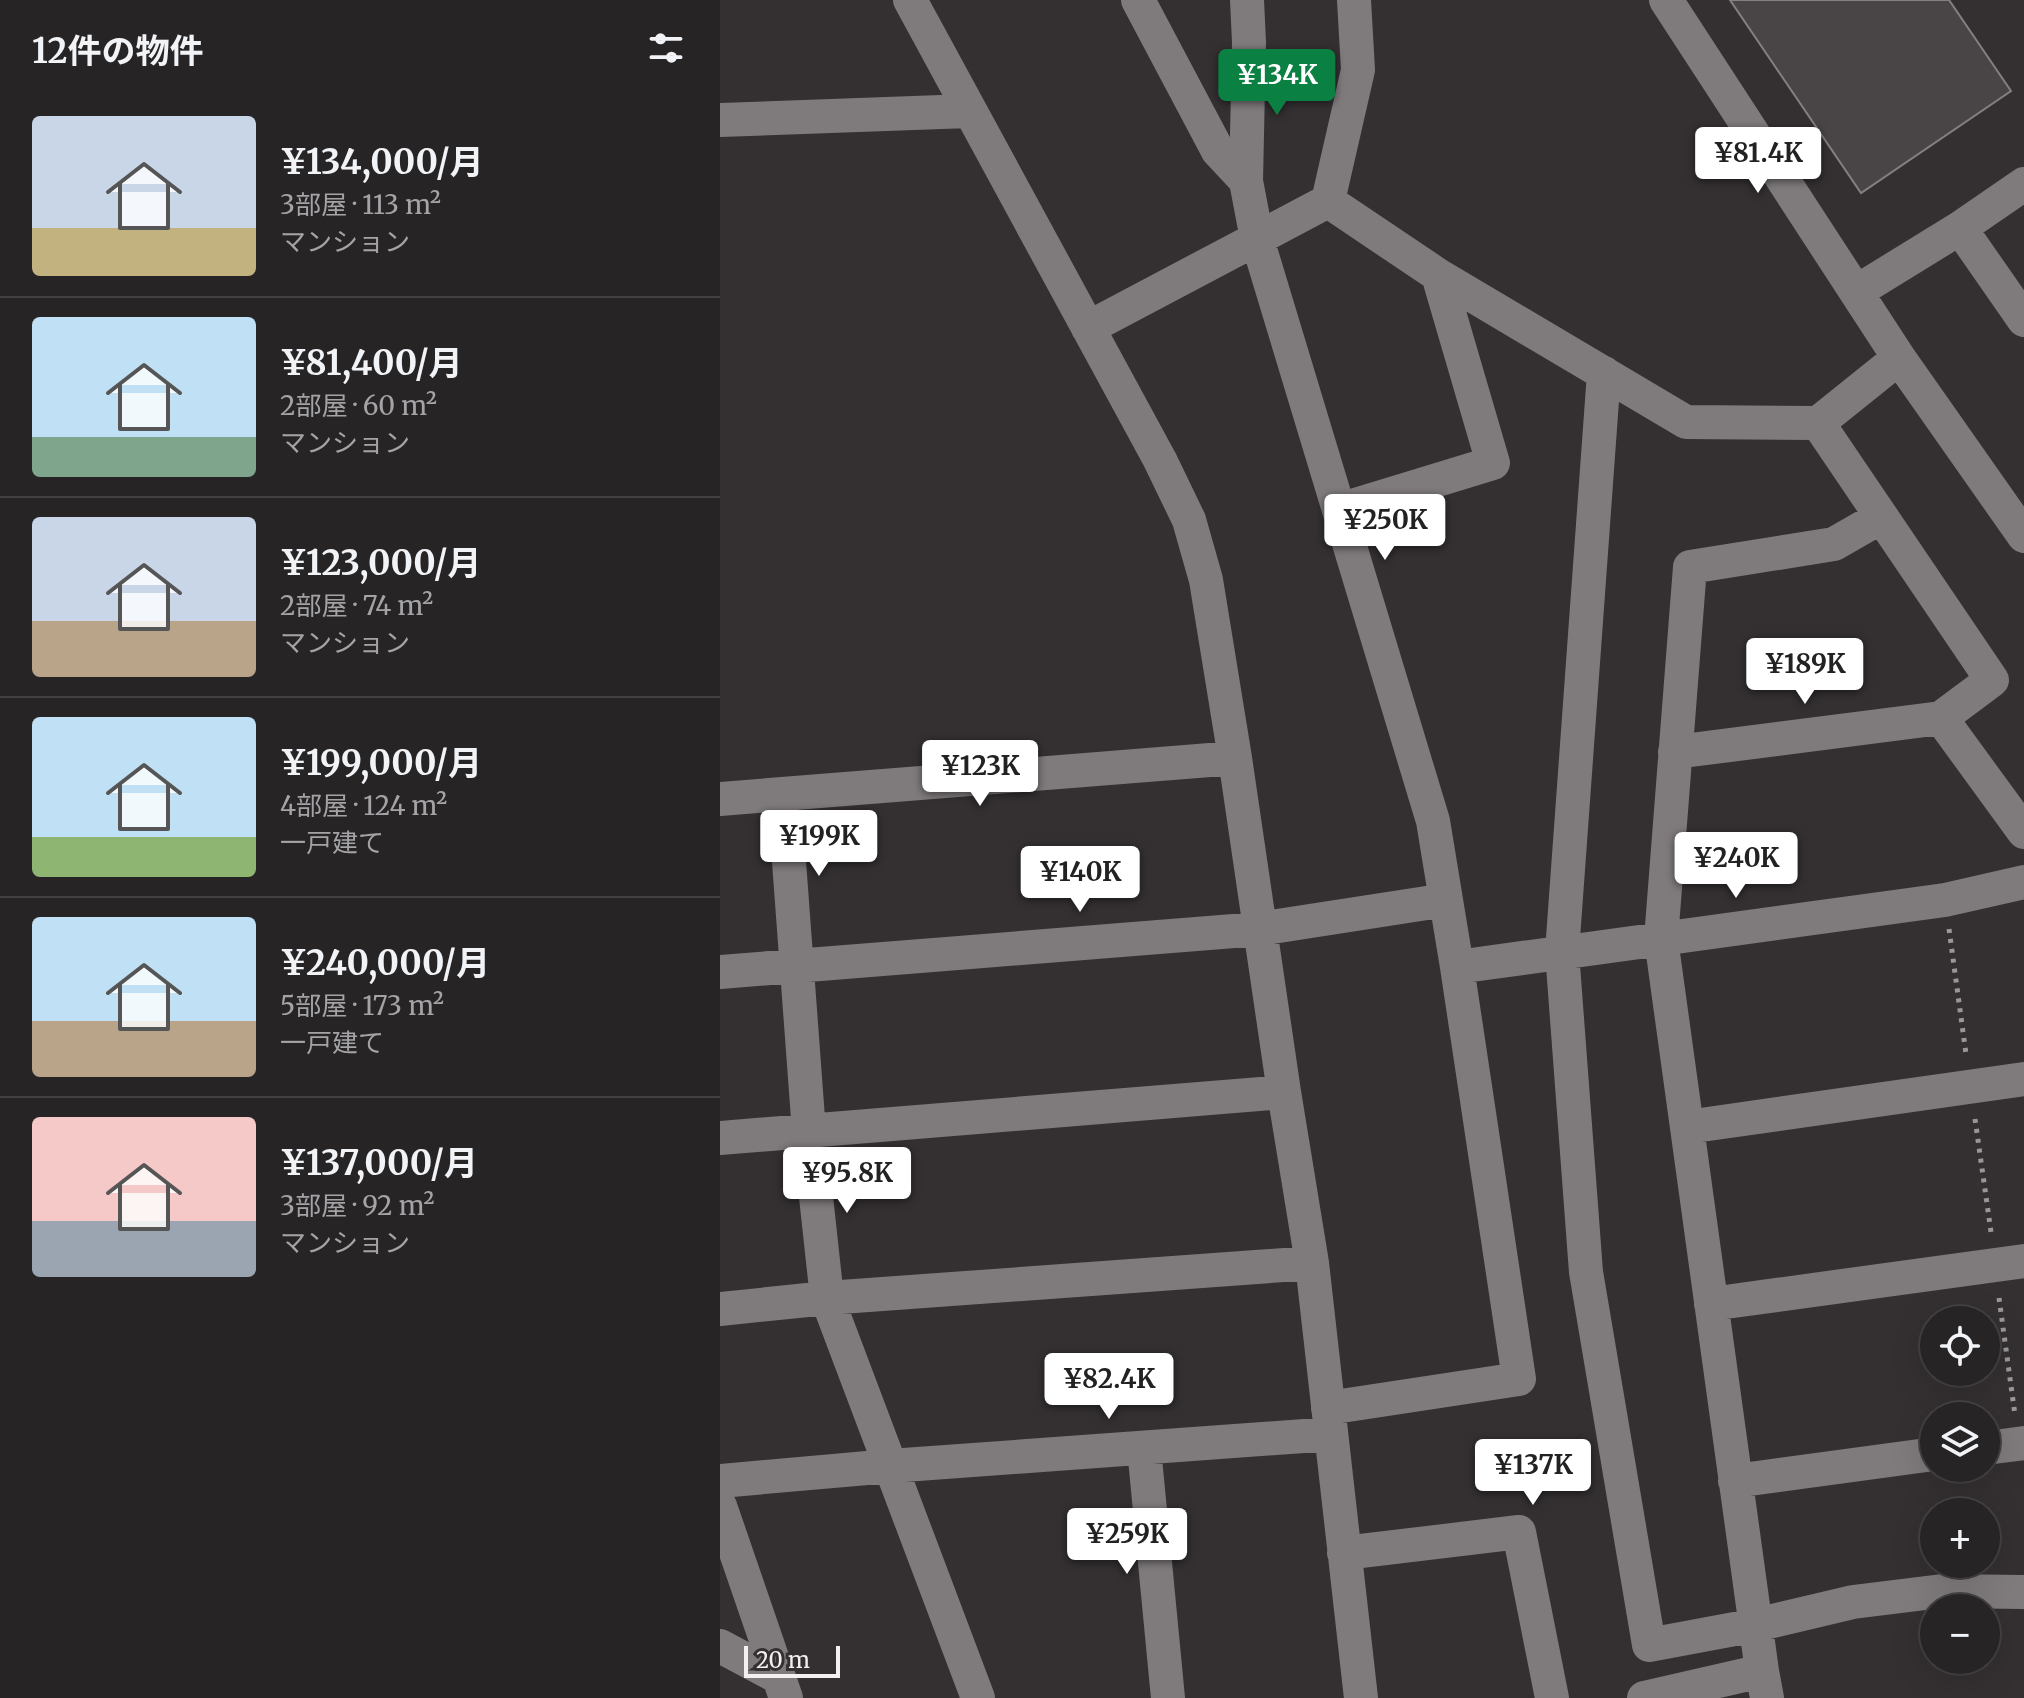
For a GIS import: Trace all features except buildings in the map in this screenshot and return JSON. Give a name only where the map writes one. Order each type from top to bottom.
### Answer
[{"type":"street","points":[[910,0],[1160,460],[1189,520],[1206,580],[1312,1263],[1361,1698]]},
{"type":"street","points":[[1138,0],[1218,151],[1246,181]]},
{"type":"street","points":[[720,1481],[1144,1448],[1330,1421],[1519,1379],[1433,821],[1257,239],[1246,181],[1247,0]]},
{"type":"street","points":[[1088,328],[1328,201],[1358,70],[1354,0]]},
{"type":"street","points":[[1666,0],[1899,358],[2024,536]]},
{"type":"street","points":[[720,120],[969,111]]},
{"type":"street","points":[[1856,292],[1960,228],[2024,184]]},
{"type":"street","points":[[1328,201],[1438,275],[1686,422],[1818,423],[1899,358]]},
{"type":"street","points":[[1960,228],[2024,320]]},
{"type":"street","points":[[1339,510],[1493,463],[1438,275]]},
{"type":"street","points":[[1604,373],[1562,952],[1586,1272],[1649,1645],[1756,1625],[1853,1602],[1942,1591],[2024,1592]]},
{"type":"street","points":[[1675,752],[1941,718],[1992,680],[1818,423]]},
{"type":"street","points":[[1644,1698],[1765,1685],[1661,939],[1690,567],[1834,544],[1881,517]]},
{"type":"street","points":[[1941,718],[2024,832]]},
{"type":"street","points":[[720,799],[1235,758]]},
{"type":"street","points":[[784,794],[809,1132],[827,1298],[978,1698]]},
{"type":"street","points":[[1457,967],[1945,900],[2024,882]]},
{"type":"street","points":[[720,972],[1259,929],[1446,900]]},
{"type":"street","points":[[1687,1127],[2024,1079]]},
{"type":"street","points":[[720,1138],[1284,1092]]},
{"type":"street","points":[[720,1309],[827,1298],[1312,1263]]},
{"type":"street","points":[[1711,1304],[2010,1263]]},
{"type":"street","points":[[1144,1448],[1168,1698]]},
{"type":"street","points":[[1735,1481],[1920,1456]]},
{"type":"street","points":[[720,1506],[782,1688]]},
{"type":"street","points":[[1344,1553],[1519,1532],[1552,1698]]},
{"type":"street","points":[[720,1646],[782,1688]]},
{"type":"path","points":[[1945,900],[1971,1086],[2010,1263],[2010,1444]]}]
